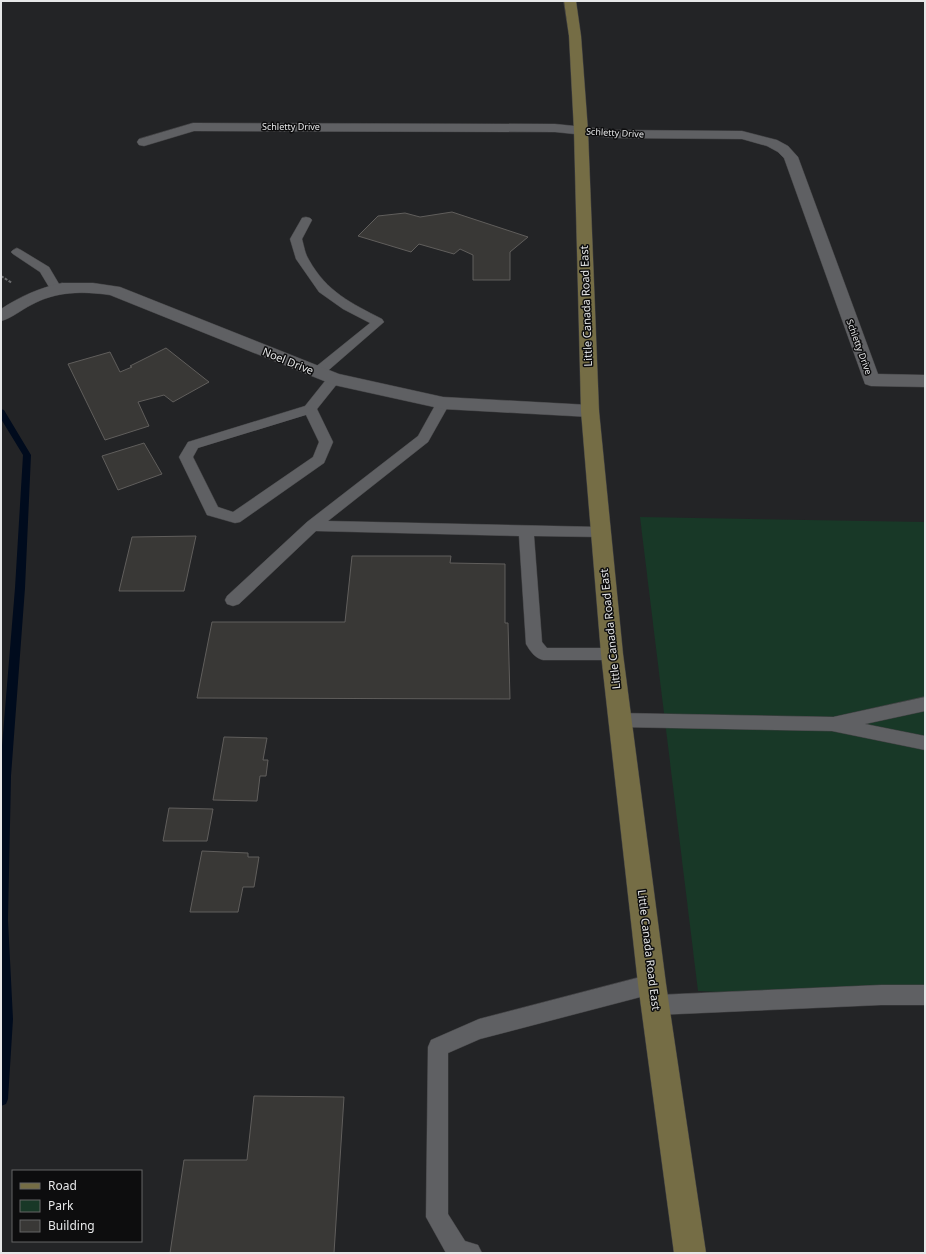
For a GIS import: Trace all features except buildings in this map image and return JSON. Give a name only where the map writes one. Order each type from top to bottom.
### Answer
[{"type":"street","name":"Little Canada Road East","points":[[570,1],[575,36],[581,131],[590,411],[600,532],[619,720],[654,995],[690,1253]]},
{"type":"street","name":"Schletty Drive","points":[[144,142],[193,127],[547,128],[614,134],[742,135],[772,143],[783,149],[791,157],[871,380],[925,380]]},
{"type":"street","name":"Noel Drive","points":[[1,316],[33,297],[56,289],[88,286],[114,291],[326,376],[444,403],[590,411]]},
{"type":"lane","points":[[306,220],[296,239],[302,259],[323,289],[347,306],[378,322],[326,376],[310,409],[193,444],[186,457],[212,511],[235,518],[319,460],[326,442],[310,409]]},
{"type":"lane","points":[[17,252],[46,270],[56,289]]},
{"type":"lane","points":[[233,600],[312,526],[423,439],[444,403]]},
{"type":"lane","points":[[312,526],[600,532]]},
{"type":"lane","points":[[526,530],[534,644],[543,654],[612,654]]},
{"type":"lane","points":[[832,724],[925,704]]},
{"type":"lane","points":[[619,720],[832,724],[925,743]]},
{"type":"lane","points":[[470,1253],[458,1252],[437,1217],[438,1047],[479,1029],[654,995],[925,995]]},
{"type":"green space","points":[[640,517],[925,522],[925,1001],[698,991]]},
{"type":"waterway","points":[[1,412],[27,455],[20,588],[5,776],[2,920],[7,1019],[1,1099]]}]
